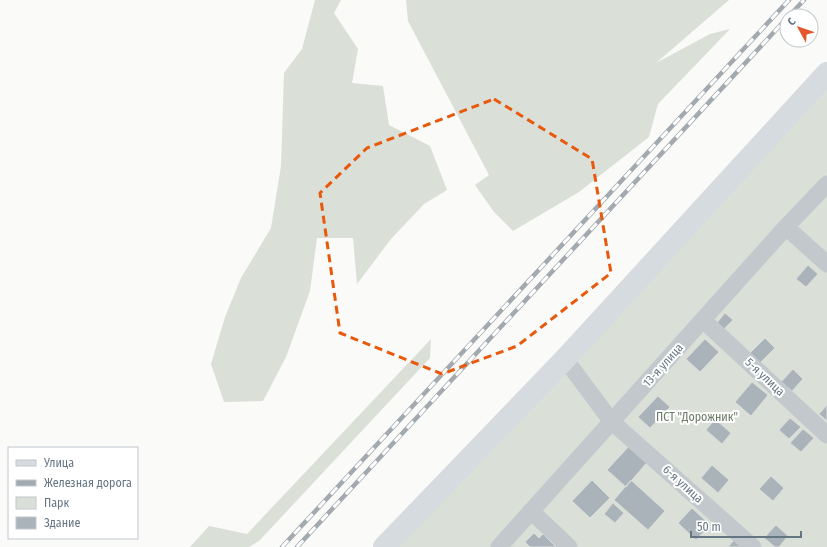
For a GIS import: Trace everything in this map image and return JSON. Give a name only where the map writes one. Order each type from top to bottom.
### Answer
[{"type":"street","points":[[384,547],[565,359],[827,73]]},
{"type":"street","name":"13-я улица","points":[[499,547],[786,227],[827,184]]},
{"type":"street","points":[[786,227],[827,264]]},
{"type":"street","name":"5-я улица","points":[[703,320],[827,435]]},
{"type":"street","name":"6-я улица","points":[[565,359],[612,422],[753,547]]},
{"type":"street","points":[[531,511],[570,547]]},
{"type":"highlighted area","points":[[494,99],[592,159],[611,273],[517,346],[442,374],[340,333],[320,193],[367,148]]},
{"type":"green space","points":[[315,0],[341,0],[334,13],[358,49],[352,83],[383,86],[389,125],[430,146],[447,190],[424,204],[391,239],[357,284],[353,238],[317,238],[310,291],[286,357],[263,401],[224,402],[211,364],[225,317],[241,278],[271,228],[281,166],[284,73],[302,49]]},
{"type":"green space","points":[[406,0],[729,0],[656,63],[710,34],[730,29],[658,104],[649,137],[579,192],[513,231],[494,212],[475,185],[489,175],[408,21]]},
{"type":"green space","name":"ПСТ \"Дорожник\"","points":[[827,85],[827,547],[398,547]]},
{"type":"green space","points":[[431,339],[430,358],[259,541],[249,547],[190,547],[209,526],[247,534]]},
{"type":"building","points":[[808,265],[818,274],[806,287],[796,279]]},
{"type":"building","points":[[725,313],[733,320],[723,330],[716,324]]},
{"type":"building","points":[[765,338],[775,348],[760,363],[750,353]]},
{"type":"building","points":[[705,339],[719,352],[700,372],[686,359]]},
{"type":"building","points":[[793,369],[803,379],[792,391],[781,382]]},
{"type":"building","points":[[752,382],[768,395],[751,416],[735,402]]},
{"type":"building","points":[[658,396],[670,407],[650,428],[638,417]]},
{"type":"building","points":[[827,405],[827,421],[819,414]]},
{"type":"building","points":[[790,418],[801,427],[789,439],[779,430]]},
{"type":"building","points":[[715,419],[731,433],[722,444],[706,430]]},
{"type":"building","points":[[803,429],[814,438],[801,452],[790,443]]},
{"type":"building","points":[[631,444],[649,460],[626,487],[607,470]]},
{"type":"building","points":[[712,465],[729,480],[718,493],[701,478]]},
{"type":"building","points":[[771,476],[784,488],[773,501],[759,489]]},
{"type":"building","points":[[592,480],[610,498],[590,518],[572,501]]},
{"type":"building","points":[[631,480],[665,511],[648,530],[614,500]]},
{"type":"building","points":[[613,503],[624,513],[615,523],[604,514]]},
{"type":"building","points":[[692,508],[710,525],[696,540],[678,523]]},
{"type":"building","points":[[776,525],[788,536],[779,547],[775,547],[764,538]]},
{"type":"building","points":[[534,533],[539,538],[543,534],[556,547],[530,547],[525,542]]},
{"type":"building","points":[[735,539],[743,547],[728,547]]},
{"type":"railway","points":[[282,547],[789,0]]},
{"type":"railway","points":[[796,8],[804,0]]},
{"type":"railway","points":[[297,547],[779,27]]}]
